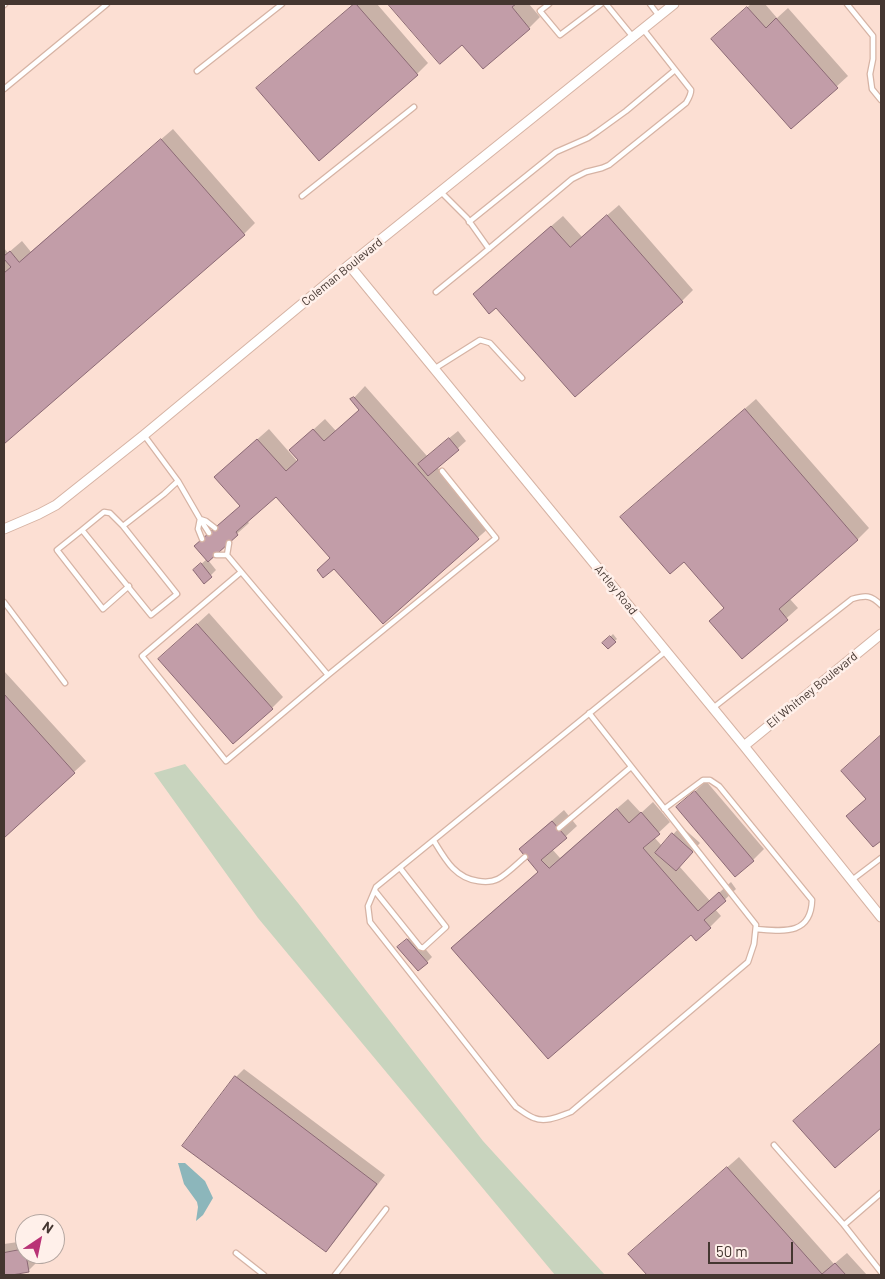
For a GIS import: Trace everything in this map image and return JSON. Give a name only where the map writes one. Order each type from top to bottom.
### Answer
[{"type":"street","name":"Coleman Boulevard","points":[[4,529],[56,505],[144,435],[349,265],[674,4]]},
{"type":"street","name":"Artley Road","points":[[349,265],[713,708],[881,917]]},
{"type":"street","name":"Eli Whitney Boulevard","points":[[744,746],[881,634]]},
{"type":"lane","points":[[4,89],[107,4]]},
{"type":"lane","points":[[197,71],[282,4]]},
{"type":"lane","points":[[549,4],[540,11],[560,35],[601,4]]},
{"type":"lane","points":[[606,4],[633,37]]},
{"type":"lane","points":[[650,4],[658,16]]},
{"type":"lane","points":[[848,4],[873,36],[873,59],[870,74],[872,89],[881,100]]},
{"type":"lane","points":[[436,292],[572,180],[586,172],[609,165],[686,103],[691,94],[690,90],[643,29]]},
{"type":"lane","points":[[469,222],[556,152],[588,138],[675,70]]},
{"type":"lane","points":[[302,196],[414,107]]},
{"type":"lane","points":[[440,192],[469,222],[489,249]]},
{"type":"lane","points":[[434,369],[480,340],[490,343],[522,378]]},
{"type":"lane","points":[[144,435],[178,481],[209,533]]},
{"type":"lane","points":[[242,572],[142,656],[226,761],[496,538],[442,471]]},
{"type":"lane","points":[[123,526],[178,481]]},
{"type":"lane","points":[[82,530],[129,586],[151,615],[177,594],[123,526],[110,513],[104,512],[57,550],[103,609],[129,586]]},
{"type":"lane","points":[[200,519],[215,528]]},
{"type":"lane","points":[[200,519],[198,529],[202,539]]},
{"type":"lane","points":[[227,555],[229,543]]},
{"type":"lane","points":[[222,549],[328,676]]},
{"type":"lane","points":[[216,554],[227,555]]},
{"type":"lane","points":[[713,708],[852,599],[862,596],[870,597],[881,606]]},
{"type":"lane","points":[[4,602],[65,683]]},
{"type":"lane","points":[[589,713],[756,925],[756,929],[754,944],[748,962],[729,979],[571,1112],[547,1120],[535,1119],[516,1107],[370,922],[368,906],[376,887],[589,713],[666,651]]},
{"type":"lane","points":[[559,828],[631,767]]},
{"type":"lane","points":[[664,808],[703,780],[710,780],[719,786],[812,900],[812,908],[808,919],[800,927],[785,931],[756,929]]},
{"type":"lane","points":[[434,840],[450,866],[461,876],[471,880],[484,882],[497,879],[525,857]]},
{"type":"lane","points":[[852,880],[881,858]]},
{"type":"lane","points":[[375,891],[420,947],[423,948],[446,927],[400,868]]},
{"type":"lane","points":[[774,1145],[844,1225],[881,1272]]},
{"type":"lane","points":[[844,1225],[881,1193]]},
{"type":"lane","points":[[335,1275],[386,1209]]},
{"type":"lane","points":[[236,1252],[264,1275]]},
{"type":"green space","points":[[185,764],[298,903],[483,1141],[605,1275],[555,1275],[258,918],[154,773]]},
{"type":"water","points":[[178,1163],[185,1163],[205,1181],[213,1198],[203,1215],[196,1221],[197,1202],[184,1184]]},
{"type":"building","points":[[354,4],[418,75],[319,161],[256,88]]},
{"type":"building","points":[[388,4],[516,4],[512,7],[530,29],[483,69],[462,45],[440,64]]},
{"type":"building","points":[[747,7],[766,28],[776,18],[838,88],[791,129],[711,39]]},
{"type":"building","points":[[161,139],[245,235],[4,444],[4,273],[11,267],[4,259],[4,256],[10,251],[19,262]]},
{"type":"building","points":[[607,215],[683,302],[575,397],[496,308],[489,314],[473,294],[551,226],[570,247]]},
{"type":"building","points":[[354,397],[479,539],[383,624],[334,569],[323,578],[317,570],[330,558],[276,497],[236,532],[238,535],[208,562],[194,546],[240,506],[214,477],[257,439],[286,471],[298,460],[289,450],[313,429],[324,441],[359,410],[350,399]]},
{"type":"building","points":[[745,409],[858,540],[779,609],[788,620],[742,659],[709,621],[724,608],[684,562],[670,574],[620,517]]},
{"type":"building","points":[[449,438],[459,450],[428,476],[418,464]]},
{"type":"building","points":[[201,563],[212,577],[204,584],[193,570]]},
{"type":"building","points":[[197,624],[273,709],[233,744],[158,659]]},
{"type":"building","points":[[610,636],[616,642],[608,649],[602,643]]},
{"type":"building","points":[[4,694],[75,773],[4,838]]},
{"type":"building","points":[[881,735],[881,841],[873,847],[846,816],[866,799],[841,771]]},
{"type":"building","points":[[695,791],[754,861],[735,877],[676,807]]},
{"type":"building","points":[[617,809],[629,823],[641,812],[660,834],[643,848],[698,911],[719,892],[726,901],[704,920],[711,928],[696,941],[691,935],[548,1059],[451,948],[538,872],[519,849],[552,821],[567,838],[541,860],[549,868]]},
{"type":"building","points":[[672,833],[693,852],[676,871],[655,853]]},
{"type":"building","points":[[407,939],[428,963],[418,971],[397,947]]},
{"type":"building","points":[[881,1043],[881,1128],[835,1168],[793,1121]]},
{"type":"building","points":[[235,1076],[377,1184],[326,1252],[182,1146]]},
{"type":"building","points":[[727,1167],[822,1274],[835,1263],[846,1275],[647,1275],[628,1254]]},
{"type":"building","points":[[15,1251],[15,1264],[28,1264],[29,1272],[4,1275],[4,1253]]}]
